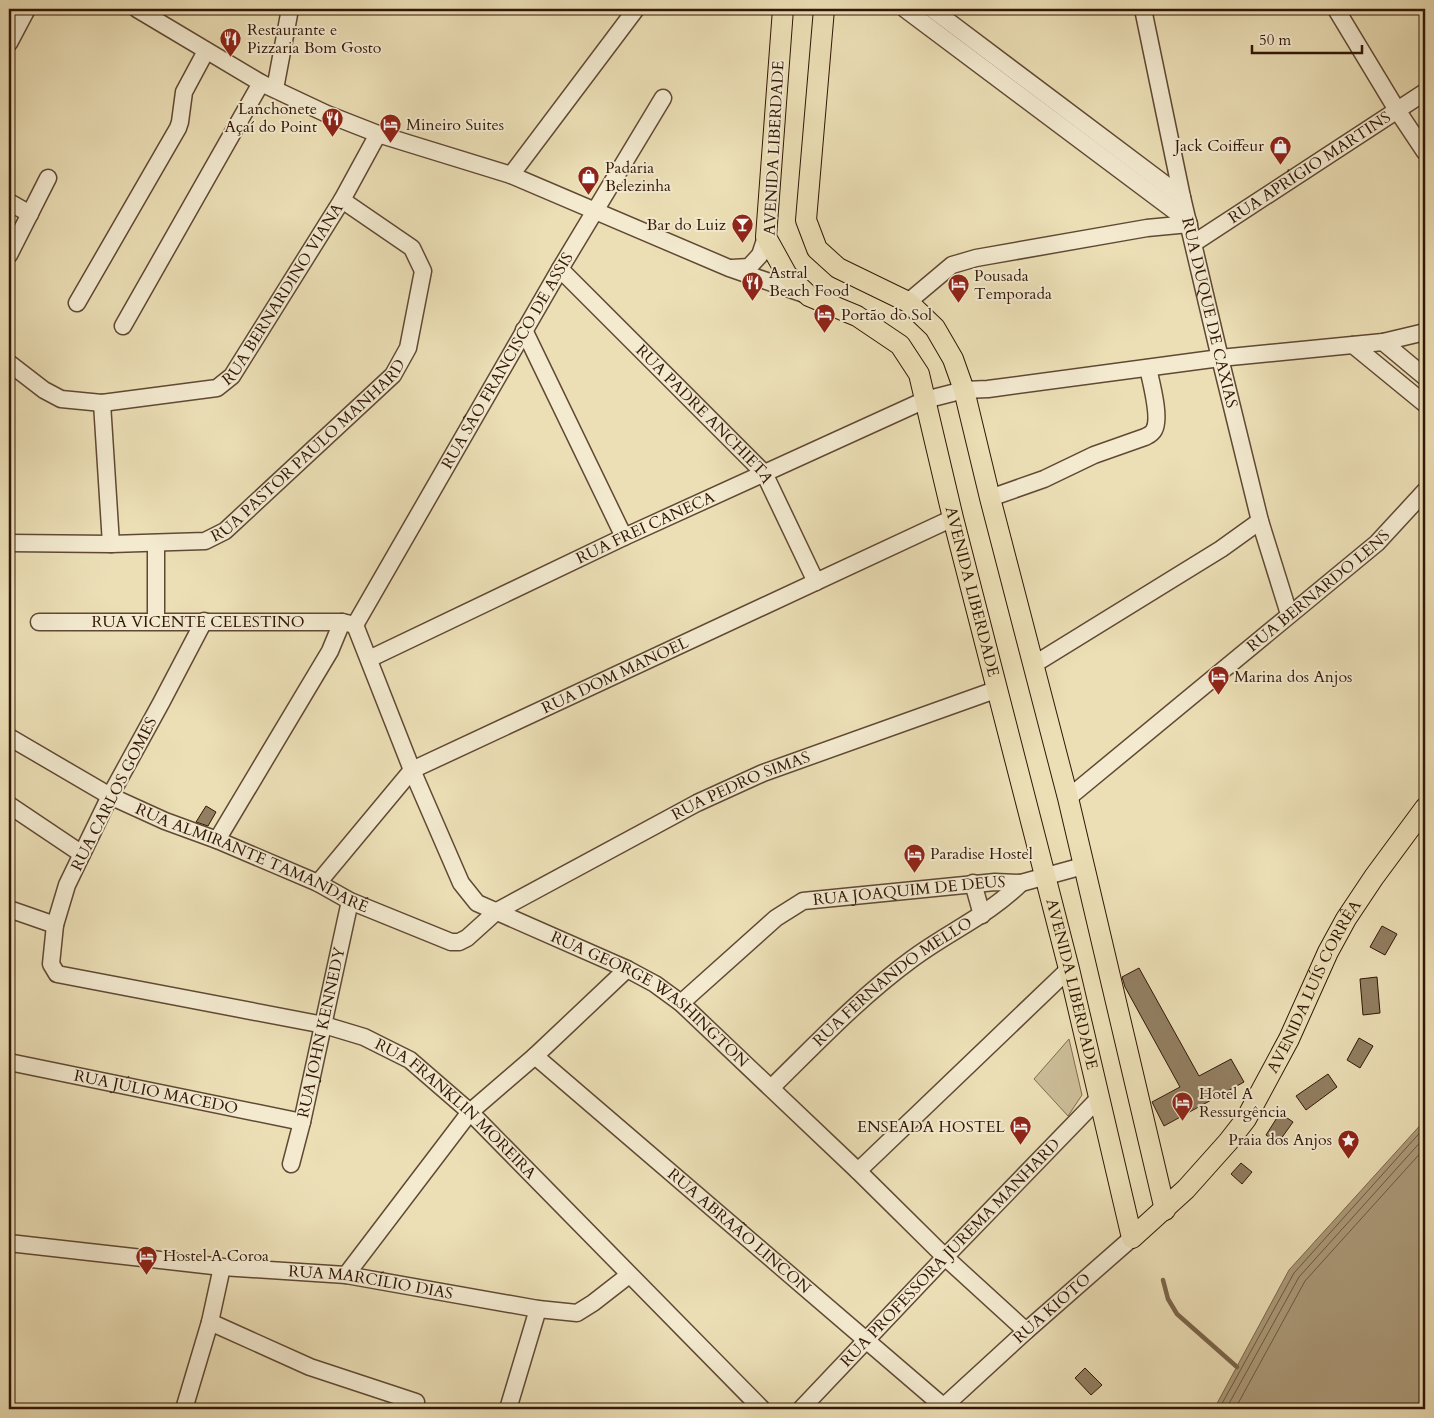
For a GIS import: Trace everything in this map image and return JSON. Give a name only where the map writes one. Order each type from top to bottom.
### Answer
[{"type":"main road","name":"AVENIDA LIBERDADE","points":[[783,9],[766,237],[788,275],[809,296],[857,316],[900,345],[919,374],[953,518],[1069,969],[1132,1238]]},
{"type":"main road","points":[[824,9],[806,220],[817,248],[838,268],[908,302],[935,328],[953,359],[964,390],[1068,798],[1165,1210]]},
{"type":"main road","name":"AVENIDA LUÍS CORRÊA","points":[[1165,1210],[1208,1166],[1246,1119],[1289,1039],[1324,960],[1346,919],[1374,877],[1425,808]]},
{"type":"main road","name":"RUA KIOTO","points":[[1132,1238],[1165,1210]]},
{"type":"street","points":[[9,43],[27,9]]},
{"type":"street","points":[[136,9],[268,86],[327,114],[378,134],[511,175],[729,268],[809,296]]},
{"type":"street","points":[[123,326],[268,86],[290,9]]},
{"type":"street","points":[[511,175],[636,9]]},
{"type":"street","points":[[905,9],[962,52],[1168,191]]},
{"type":"street","name":"RUA DUQUE DE CAXIAS","points":[[1144,9],[1174,158],[1168,191]]},
{"type":"street","points":[[1336,9],[1397,110],[1425,152]]},
{"type":"street","points":[[908,302],[952,265],[976,258],[1188,222],[1168,191],[972,39],[942,12]]},
{"type":"street","points":[[962,52],[972,39]]},
{"type":"street","points":[[77,304],[178,128],[184,92],[206,51]]},
{"type":"street","name":"RUA APRÍGIO MARTINS","points":[[1194,243],[1425,92]]},
{"type":"street","name":"RUA SÃO FRANCISCO DE ASSIS","points":[[217,840],[663,98]]},
{"type":"street","name":"RUA BERNARDINO VIANA","points":[[9,363],[44,390],[61,399],[102,403],[217,388],[232,376],[342,200],[378,134]]},
{"type":"street","points":[[1168,191],[1174,158]]},
{"type":"street","points":[[9,255],[48,178]]},
{"type":"street","name":"RUA PASTOR PAULO MANHARD","points":[[9,542],[112,544],[205,541],[225,531],[393,375],[408,348],[423,271],[412,248],[342,200]]},
{"type":"street","points":[[9,202],[30,214]]},
{"type":"street","name":"RUA DUQUE DE CAXIAS","points":[[1188,222],[1260,522],[1290,614]]},
{"type":"street","points":[[729,268],[749,266],[760,255],[766,237]]},
{"type":"street","name":"RUA PADRE ANCHIETA","points":[[560,270],[764,473],[816,582]]},
{"type":"street","points":[[524,330],[624,537]]},
{"type":"street","name":"RUA FREI CANECA","points":[[368,659],[624,537],[924,400],[964,390],[988,389],[1051,379],[1220,358],[1383,342],[1425,332]]},
{"type":"street","points":[[1383,342],[1425,377]]},
{"type":"street","points":[[1353,345],[1425,404]]},
{"type":"street","points":[[990,498],[1044,479],[1094,455],[1146,438],[1156,428],[1156,402],[1148,368]]},
{"type":"street","points":[[102,403],[112,544]]},
{"type":"street","name":"RUA BERNARDO LENS","points":[[1068,798],[1377,543],[1425,491]]},
{"type":"street","name":"RUA DOM MANOEL","points":[[318,883],[412,770],[953,518]]},
{"type":"street","points":[[1033,664],[1213,554],[1260,522]]},
{"type":"street","points":[[156,543],[156,621]]},
{"type":"street","name":"RUA VICENTE CELESTINO","points":[[39,622],[204,621],[348,624]]},
{"type":"street","name":"RUA CARLOS GOMES","points":[[57,974],[51,964],[55,925],[67,885],[110,796],[204,621]]},
{"type":"street","name":"RUA GEORGE WASHINGTON","points":[[348,624],[368,659],[412,770],[461,883],[478,903],[627,969],[655,984],[681,1003],[858,1171],[945,1257],[1026,1331]]},
{"type":"street","name":"RUA PEDRO SIMAS","points":[[497,911],[697,803],[763,773],[998,689]]},
{"type":"street","name":"RUA ALMIRANTE TAMANDARÉ","points":[[9,737],[110,796],[165,822],[217,840],[318,883],[350,901],[450,942],[459,942],[467,938],[497,911]]},
{"type":"street","points":[[9,805],[82,854]]},
{"type":"street","name":"RUA JOAQUIM DE DEUS","points":[[681,1003],[776,918],[803,902],[973,883],[1021,883],[1046,878],[1083,866]]},
{"type":"street","points":[[973,883],[982,915]]},
{"type":"street","name":"RUA FERNANDO MELLO","points":[[771,1088],[854,1007],[912,958],[1007,898],[1021,883]]},
{"type":"street","name":"RUA JOHN KENNEDY","points":[[291,1164],[324,1025],[350,901]]},
{"type":"street","points":[[9,910],[55,925]]},
{"type":"street","points":[[346,1275],[470,1112],[535,1056],[627,969]]},
{"type":"street","points":[[858,1171],[1069,969]]},
{"type":"street","name":"RUA FRANKLIN MOREIRA","points":[[57,974],[324,1025],[364,1037],[410,1060],[470,1112],[762,1409]]},
{"type":"street","name":"RUA ABRAÃO LINCON","points":[[535,1056],[867,1339],[942,1408]]},
{"type":"street","name":"RUA JÚLIO MACEDO","points":[[9,1062],[302,1122]]},
{"type":"street","name":"RUA PROFESSORA JUREMA MANHARD","points":[[801,1409],[1100,1097]]},
{"type":"street","name":"RUA KIOTO","points":[[942,1408],[1132,1238]]},
{"type":"street","name":"RUA MARCÍLIO DIAS","points":[[9,1243],[222,1267],[346,1275],[538,1309],[576,1313],[593,1303],[629,1274]]},
{"type":"street","points":[[184,1409],[210,1322],[222,1267]]},
{"type":"street","points":[[508,1409],[538,1309]]},
{"type":"street","points":[[210,1322],[310,1366],[416,1402]]},
{"type":"shaded area","points":[[1069,1039],[1082,1095],[1068,1116],[1034,1079]]},
{"type":"water","points":[[1425,1120],[1425,1409],[1214,1409],[1289,1270]]},
{"type":"building","points":[[206,806],[216,812],[208,826],[196,822]]},
{"type":"building","points":[[1382,926],[1397,934],[1385,955],[1370,947]]},
{"type":"building","points":[[1139,968],[1199,1076],[1231,1059],[1244,1082],[1164,1126],[1152,1102],[1180,1087],[1125,987],[1122,977]]},
{"type":"building","points":[[1377,977],[1380,1013],[1363,1015],[1360,979]]},
{"type":"building","points":[[1359,1038],[1373,1046],[1360,1068],[1347,1060]]},
{"type":"building","points":[[1328,1074],[1337,1087],[1306,1110],[1296,1096]]},
{"type":"building","points":[[1280,1113],[1293,1122],[1278,1143],[1266,1135]]},
{"type":"building","points":[[1241,1163],[1252,1172],[1242,1184],[1231,1174]]},
{"type":"building","points":[[1085,1368],[1102,1385],[1091,1395],[1075,1378]]},
{"type":"waterway","points":[[1163,1280],[1168,1299],[1177,1314],[1237,1367]]},
{"type":"place","name":"Restaurante e Pizzaria Bom Gosto","points":[[231,58]]},
{"type":"place","name":"Lanchonete Açaí do Point","points":[[333,137]]},
{"type":"place","name":"Mineiro Suites","points":[[390,144]]},
{"type":"place","name":"Jack Coiffeur","points":[[1280,165]]},
{"type":"place","name":"Padaria Belezinha","points":[[589,196]]},
{"type":"place","name":"Bar do Luiz","points":[[742,244]]},
{"type":"place","name":"Astral Beach Food","points":[[753,301]]},
{"type":"place","name":"Pousada Temporada","points":[[958,304]]},
{"type":"place","name":"Portão do Sol","points":[[825,334]]},
{"type":"place","name":"Marina dos Anjos","points":[[1218,696]]},
{"type":"place","name":"Paradise Hostel","points":[[914,873]]},
{"type":"place","name":"Hotel A Ressurgência","points":[[1183,1122]]},
{"type":"place","name":"ENSEADA HOSTEL","points":[[1021,1146]]},
{"type":"place","name":"Praia dos Anjos","points":[[1348,1159]]},
{"type":"place","name":"Hostel A Coroa","points":[[147,1275]]}]
